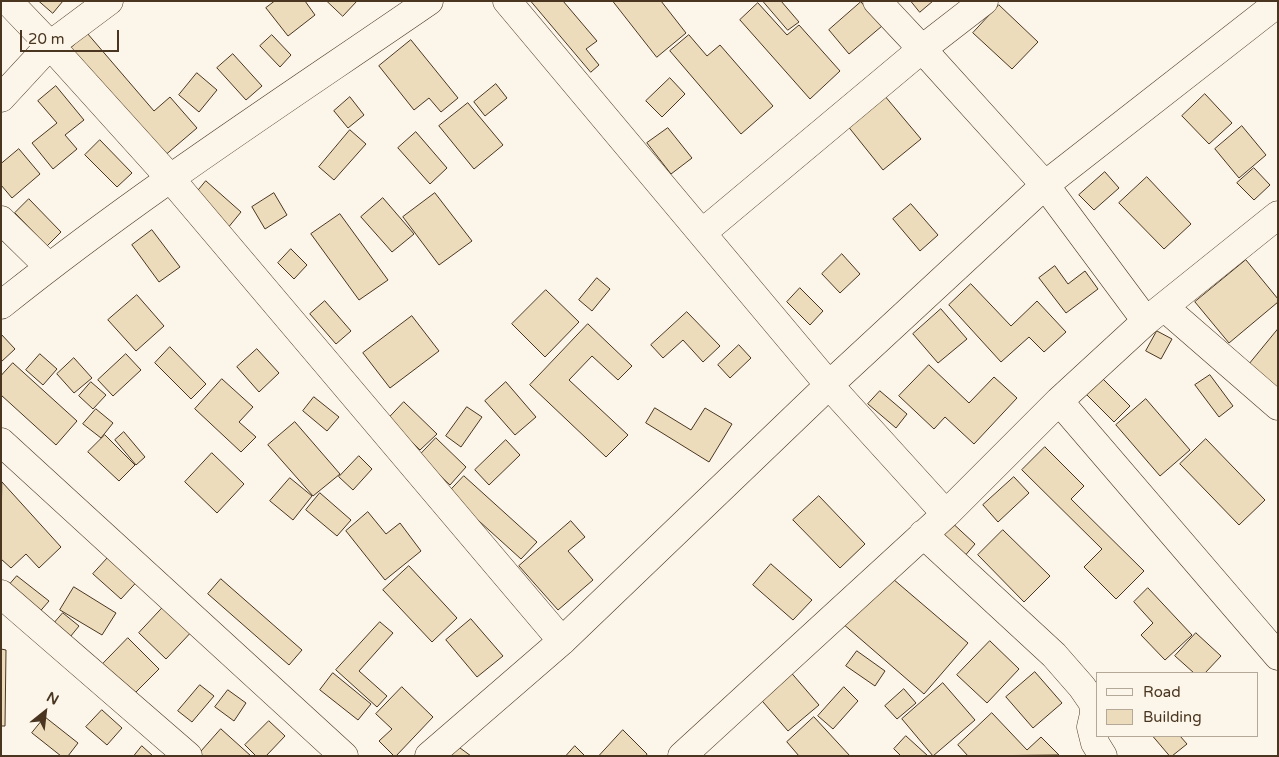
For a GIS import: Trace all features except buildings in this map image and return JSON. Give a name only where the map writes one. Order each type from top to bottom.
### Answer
[{"type":"street","points":[[8,1],[170,178],[562,641]]},
{"type":"street","points":[[1,98],[50,45],[109,1]]},
{"type":"street","points":[[1,305],[49,267],[170,178],[429,1]]},
{"type":"street","points":[[506,1],[829,384],[946,514]]},
{"type":"street","points":[[877,1],[1045,185],[1155,314],[1278,406]]},
{"type":"street","points":[[702,233],[922,50],[984,1]]},
{"type":"street","points":[[429,756],[562,641],[829,384],[1045,185],[1278,3]]},
{"type":"street","points":[[682,756],[946,514],[1059,401],[1155,314],[1278,215]]},
{"type":"street","points":[[1,220],[49,267]]},
{"type":"street","points":[[1059,401],[1278,656]]},
{"type":"street","points":[[1,442],[344,756]]},
{"type":"street","points":[[923,534],[1054,655],[1082,686],[1093,703],[1094,714],[1091,727],[1095,743],[1104,756]]},
{"type":"street","points":[[1,594],[188,756]]}]
